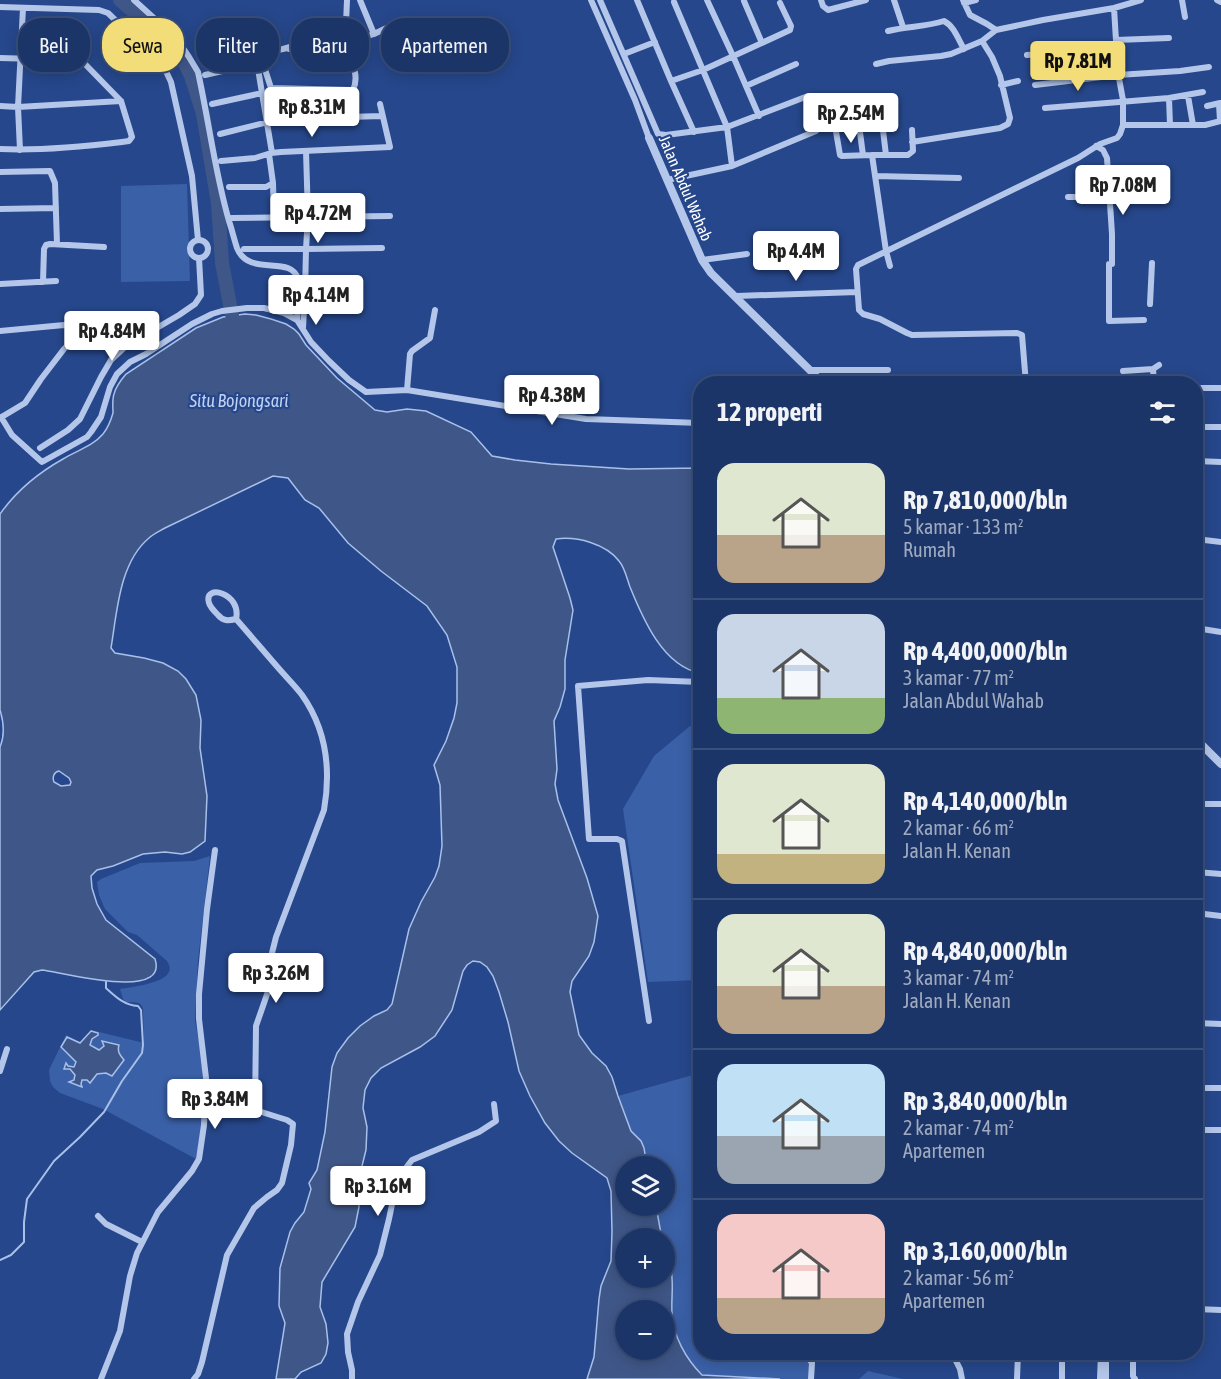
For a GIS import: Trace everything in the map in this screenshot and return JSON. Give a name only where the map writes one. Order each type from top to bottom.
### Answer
[{"type":"street","points":[[134,0],[176,38],[198,72],[223,199],[237,249],[252,263],[286,266],[294,272],[298,279],[297,320]]},
{"type":"street","name":"Jalan Abdul Wahab","points":[[591,0],[702,260],[711,273],[815,376]]},
{"type":"street","points":[[600,0],[658,134],[666,135],[727,127],[808,96]]},
{"type":"street","points":[[637,0],[694,132]]},
{"type":"street","points":[[707,0],[759,116]]},
{"type":"street","points":[[821,0],[823,6],[828,10],[866,0]]},
{"type":"street","points":[[894,0],[903,27]]},
{"type":"street","points":[[976,0],[964,2],[970,15],[996,30]]},
{"type":"street","points":[[1025,376],[1022,335],[1017,333],[919,335],[907,333],[880,319],[863,314],[860,310],[857,292],[856,269],[886,251],[1078,158],[1108,140],[1117,138],[1123,125],[1123,102],[1111,8],[1106,0]]},
{"type":"street","points":[[876,64],[941,56],[982,41],[996,30],[1141,0]]},
{"type":"street","points":[[1182,0],[1185,17]]},
{"type":"street","points":[[1217,0],[1221,2]]},
{"type":"street","points":[[744,1],[762,43]]},
{"type":"street","points":[[346,18],[346,2],[361,3],[374,34]]},
{"type":"street","points":[[674,2],[727,127],[732,166]]},
{"type":"street","points":[[671,81],[704,70],[790,30],[780,3]]},
{"type":"street","points":[[0,7],[99,10],[108,13],[164,67],[171,82],[192,176],[198,240]]},
{"type":"street","points":[[22,8],[22,18]]},
{"type":"street","points":[[888,31],[903,27],[932,25],[944,21],[952,28],[964,49]]},
{"type":"street","points":[[369,36],[381,31]]},
{"type":"street","points":[[1116,40],[1169,38]]},
{"type":"street","points":[[912,142],[1000,128],[1008,124],[1010,118],[1000,76],[982,41]]},
{"type":"street","points":[[624,54],[655,42]]},
{"type":"street","points":[[291,47],[261,54],[271,88],[353,90],[355,72]]},
{"type":"street","points":[[1027,55],[1116,48]]},
{"type":"street","points":[[283,49],[291,49]]},
{"type":"street","points":[[0,58],[18,59]]},
{"type":"street","points":[[205,75],[257,63],[270,153],[274,218]]},
{"type":"street","points":[[746,86],[796,64]]},
{"type":"street","points":[[1035,85],[1209,67]]},
{"type":"street","points":[[0,149],[73,148],[129,141],[132,137],[121,101],[90,69]]},
{"type":"street","points":[[20,72],[18,106],[20,150]]},
{"type":"street","points":[[1001,85],[1018,81]]},
{"type":"street","points":[[1045,108],[1188,96],[1203,92]]},
{"type":"street","points":[[212,104],[262,93]]},
{"type":"street","points":[[1188,96],[1192,125]]},
{"type":"street","points":[[1168,98],[1170,124]]},
{"type":"street","points":[[0,106],[121,101]]},
{"type":"street","points":[[221,162],[255,158],[270,153],[390,147],[380,104]]},
{"type":"street","points":[[1123,125],[1205,125],[1220,121],[1220,104],[1207,106]]},
{"type":"street","points":[[220,134],[280,119],[382,116]]},
{"type":"street","points":[[882,122],[886,154]]},
{"type":"street","points":[[859,125],[863,155]]},
{"type":"street","points":[[835,126],[840,155],[908,155],[913,151],[912,130]]},
{"type":"street","points":[[668,180],[732,166],[816,131]]},
{"type":"street","points":[[1096,146],[1103,150],[1107,158],[1112,234],[1108,321],[1144,320]]},
{"type":"street","points":[[303,328],[308,217],[306,151]]},
{"type":"street","points":[[872,155],[890,266]]},
{"type":"street","points":[[0,172],[50,171],[55,183],[57,244]]},
{"type":"street","points":[[875,176],[959,178]]},
{"type":"street","points":[[229,187],[266,187],[273,183]]},
{"type":"street","points":[[1068,197],[1109,197]]},
{"type":"street","points":[[0,209],[56,207]]},
{"type":"street","points":[[232,218],[390,216]]},
{"type":"street","points":[[198,240],[205,242],[208,250],[206,255],[199,258],[192,255],[190,250],[192,244],[198,240]]},
{"type":"street","points":[[43,282],[45,246],[57,244],[104,247]]},
{"type":"street","points":[[244,249],[382,248]]},
{"type":"street","points":[[702,260],[747,254]]},
{"type":"street","points":[[40,448],[68,430],[80,419],[111,360],[126,346],[195,304],[201,295],[199,258]]},
{"type":"street","points":[[1150,304],[1152,263]]},
{"type":"street","points":[[0,284],[56,281]]},
{"type":"street","points":[[736,296],[857,292]]},
{"type":"street","points":[[0,332],[64,325],[74,326],[77,329],[74,339],[41,379],[26,403],[1,418],[12,435],[42,462],[87,437],[101,417],[110,387],[117,374],[130,362],[212,314],[248,308],[264,308],[284,313],[297,320],[311,342],[329,361],[366,392],[407,390],[586,419],[693,423]]},
{"type":"street","points":[[407,390],[410,354],[430,338],[435,310]]},
{"type":"street","points":[[1124,371],[1156,367],[1155,376]]},
{"type":"street","points":[[809,370],[888,370]]},
{"type":"street","points":[[1203,388],[1221,388]]},
{"type":"street","points":[[1203,427],[1221,427]]},
{"type":"street","points":[[1203,461],[1221,462]]},
{"type":"street","points":[[1203,540],[1221,542]]},
{"type":"street","points":[[194,1379],[202,1362],[227,1256],[254,1208],[277,1190],[284,1179],[293,1124],[255,1110],[256,1026],[272,980],[270,963],[276,937],[324,810],[328,790],[328,764],[322,740],[303,696],[236,619],[237,607],[224,593],[212,593],[209,597],[209,605],[222,619],[229,621],[236,619]]},
{"type":"street","points":[[1203,629],[1221,632]]},
{"type":"street","points":[[649,1021],[622,841],[589,839],[578,686],[648,680],[693,682]]},
{"type":"street","points":[[1203,746],[1221,764]]},
{"type":"street","points":[[1203,804],[1221,804]]},
{"type":"street","points":[[102,1378],[120,1330],[132,1269],[142,1242],[158,1212],[192,1171],[199,1159],[204,1125],[206,1078],[199,994],[215,850]]},
{"type":"street","points":[[1203,873],[1221,874]]},
{"type":"street","points":[[1203,914],[1221,915]]},
{"type":"street","points":[[1203,1023],[1221,1024]]},
{"type":"street","points":[[0,1071],[7,1049]]},
{"type":"street","points":[[1203,1085],[1221,1088]]},
{"type":"street","points":[[352,1379],[347,1334],[358,1302],[380,1256],[395,1190],[402,1173],[412,1160],[479,1132],[496,1121],[494,1104]]},
{"type":"street","points":[[1203,1130],[1221,1130]]},
{"type":"street","points":[[98,1216],[106,1224],[142,1242]]},
{"type":"street","points":[[1203,1309],[1221,1310]]},
{"type":"street","points":[[810,1360],[812,1363],[811,1379]]},
{"type":"street","points":[[956,1360],[962,1379]]},
{"type":"street","points":[[1017,1379],[1018,1360]]},
{"type":"street","points":[[1062,1360],[1062,1379]]},
{"type":"street","points":[[1100,1379],[1101,1360]]},
{"type":"street","points":[[1106,1360],[1106,1379]]},
{"type":"street","points":[[1133,1360],[1135,1379]]},
{"type":"shaded area","points":[[187,184],[190,281],[121,282],[121,186]]},
{"type":"shaded area","points":[[690,726],[693,726],[693,980],[648,982],[623,809],[654,756]]},
{"type":"shaded area","points":[[210,856],[198,960],[195,1021],[203,1079],[203,1115],[196,1159],[103,1109],[60,1093],[50,1081],[49,1070],[66,1035],[80,1042],[91,1030],[144,1043],[142,1005],[126,1002],[120,989],[158,981],[170,970],[167,961],[137,935],[128,932],[105,909],[97,882],[140,863],[194,861]]},
{"type":"shaded area","points":[[693,1075],[693,1360],[810,1360],[813,1379],[702,1375],[691,1362],[675,1330],[675,1300],[672,1300],[672,1288],[675,1288],[675,1228],[660,1228],[658,1216],[675,1216],[675,1156],[645,1156],[641,1141],[631,1131],[618,1096]]},
{"type":"shaded area","points":[[868,1371],[903,1379],[859,1379]]},
{"type":"water","name":"Situ Bojongsari","points":[[256,315],[286,324],[294,329],[337,378],[375,410],[426,411],[471,432],[492,456],[551,464],[629,469],[693,468],[693,671],[675,661],[656,639],[641,613],[623,567],[613,555],[599,546],[582,540],[556,539],[553,547],[573,610],[565,660],[565,689],[554,721],[557,769],[555,784],[558,800],[587,878],[598,916],[594,942],[589,956],[572,981],[570,992],[579,1035],[592,1053],[606,1066],[631,1131],[641,1141],[644,1148],[645,1156],[615,1156],[615,1216],[658,1216],[660,1228],[615,1228],[615,1288],[672,1288],[672,1300],[615,1300],[615,1360],[675,1360],[675,1330],[681,1347],[702,1375],[780,1379],[587,1379],[594,1357],[601,1286],[611,1261],[611,1191],[607,1178],[572,1153],[545,1123],[519,1071],[508,1022],[493,976],[487,967],[480,962],[473,961],[463,971],[452,1010],[435,1036],[420,1047],[381,1068],[371,1078],[365,1090],[363,1108],[367,1127],[366,1150],[357,1186],[359,1207],[355,1227],[322,1282],[320,1307],[326,1324],[328,1343],[326,1354],[321,1363],[301,1372],[295,1379],[276,1379],[285,1323],[279,1306],[280,1268],[290,1232],[304,1212],[311,1189],[309,1183],[317,1170],[325,1132],[332,1067],[337,1053],[348,1038],[360,1026],[387,1010],[392,1004],[409,929],[439,866],[442,846],[440,785],[434,765],[446,741],[457,703],[457,667],[447,635],[427,606],[348,543],[319,508],[305,500],[288,478],[273,476],[152,535],[139,548],[131,561],[121,589],[111,648],[115,653],[163,663],[178,671],[196,695],[201,720],[200,748],[207,796],[205,841],[190,852],[143,854],[97,870],[91,876],[97,904],[106,920],[155,959],[155,972],[146,979],[130,982],[90,979],[42,970],[34,972],[0,1010],[0,747],[3,729],[0,710],[0,514],[14,497],[37,476],[103,434],[113,413],[115,391],[126,374],[196,328],[223,317]],"holes":[[[59,771],[71,782],[70,785],[61,786],[54,782],[53,778]]]},
{"type":"water","points":[[91,1031],[98,1035],[92,1039],[90,1045],[99,1050],[104,1046],[102,1041],[119,1045],[120,1055],[124,1060],[112,1076],[106,1073],[97,1074],[90,1083],[82,1080],[82,1087],[69,1082],[74,1080],[75,1075],[70,1069],[64,1069],[66,1063],[74,1067],[76,1062],[61,1047],[67,1037],[80,1043]]},
{"type":"waterway","points":[[120,0],[178,50],[191,76],[203,114],[218,203],[222,263],[232,315]]},
{"type":"waterway","points":[[0,1260],[11,1255],[24,1242],[27,1199],[54,1161],[104,1112],[142,1053],[141,1010],[138,1006],[128,1004],[117,997],[106,988],[106,982]]}]
